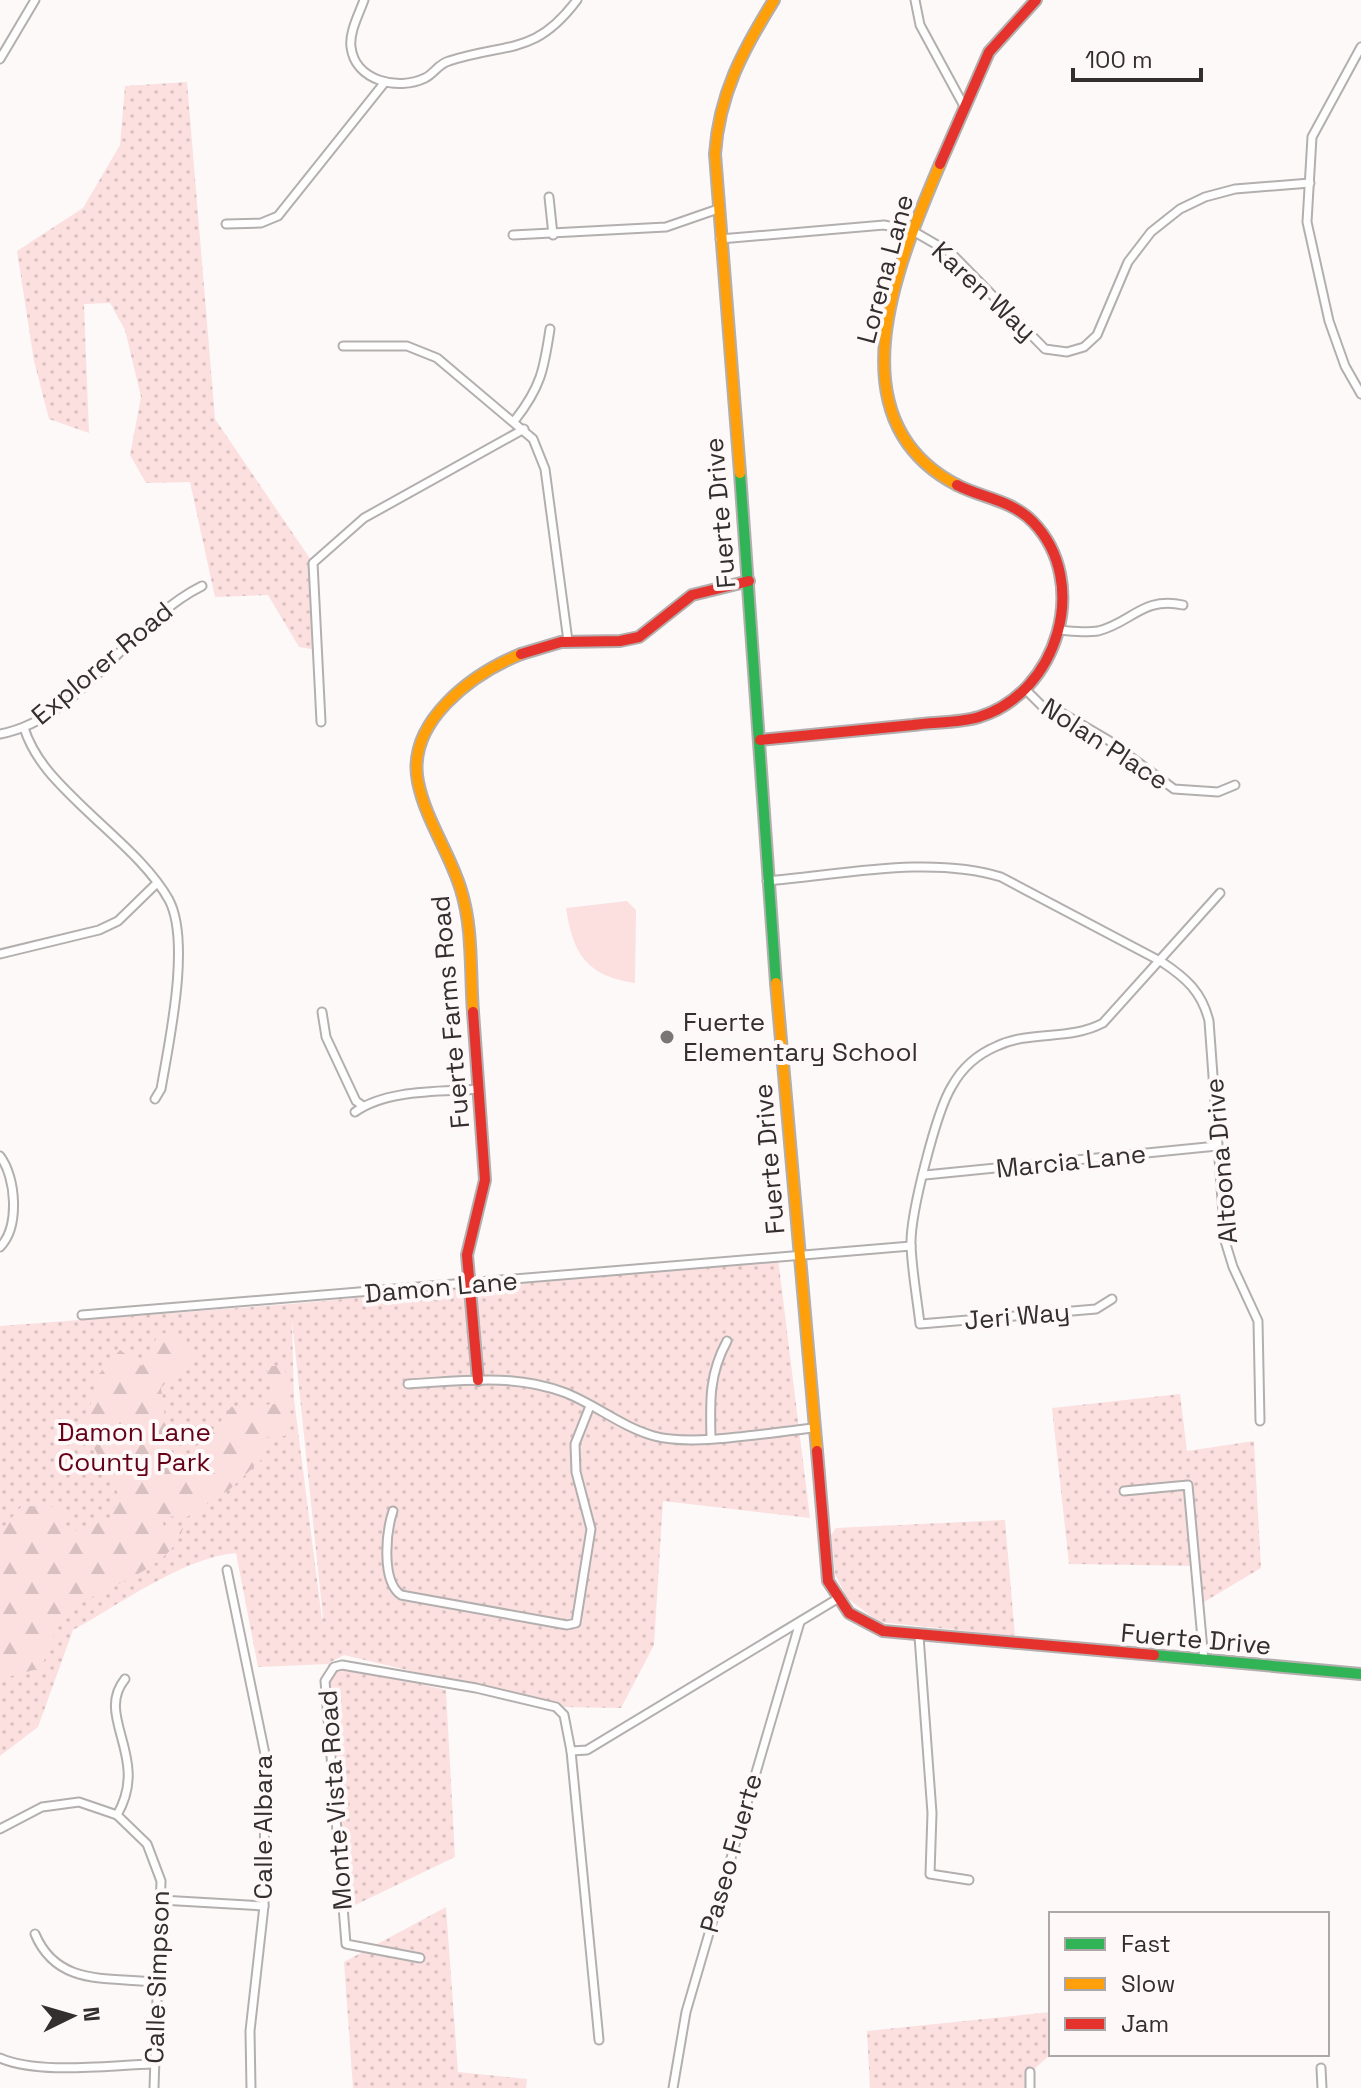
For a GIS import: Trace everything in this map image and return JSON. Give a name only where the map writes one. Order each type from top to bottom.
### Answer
[{"type":"street","points":[[0,59],[35,0]]},
{"type":"street","points":[[364,0],[351,36],[353,55],[363,71],[385,82],[408,83],[427,78],[441,63],[476,52],[527,45],[555,27],[577,0]]},
{"type":"street","name":"Fuerte Drive","points":[[774,0],[733,67],[721,95],[715,138],[720,239],[749,581],[767,881],[826,1572],[837,1599],[865,1624],[919,1636],[1361,1674]]},
{"type":"street","points":[[915,0],[920,25],[964,106]]},
{"type":"street","name":"Lorena Lane","points":[[760,740],[968,720],[995,711],[1025,689],[1046,662],[1059,630],[1063,601],[1062,575],[1044,534],[1015,508],[958,486],[929,468],[908,444],[890,410],[883,377],[883,354],[913,231],[964,106],[994,45],[1036,0]]},
{"type":"street","points":[[1361,47],[1312,137],[1307,222],[1319,285],[1339,350],[1361,394]]},
{"type":"street","points":[[226,224],[261,223],[278,216],[385,82]]},
{"type":"street","name":"Karen Way","points":[[720,239],[884,225],[913,231],[951,253],[1045,349],[1067,352],[1084,347],[1097,335],[1128,262],[1151,232],[1180,209],[1205,197],[1235,189],[1310,183]]},
{"type":"street","points":[[549,197],[553,235]]},
{"type":"street","points":[[513,235],[666,227],[718,209]]},
{"type":"street","points":[[515,420],[536,393],[543,375],[550,329]]},
{"type":"street","points":[[343,346],[407,346],[437,358],[524,429],[538,448],[545,469],[568,641]]},
{"type":"street","points":[[321,722],[313,563],[364,518],[524,429]]},
{"type":"street","name":"Fuerte Farms Road","points":[[478,1380],[468,1246],[485,1180],[464,900],[452,860],[417,779],[417,754],[431,720],[469,685],[519,655],[568,641],[634,639],[655,628],[691,595],[709,588],[749,581]]},
{"type":"street","name":"Explorer Road","points":[[0,734],[24,728],[59,706],[164,609],[202,586]]},
{"type":"street","points":[[1059,630],[1097,631],[1144,607],[1167,602],[1183,605]]},
{"type":"street","name":"Nolan Place","points":[[1025,689],[1047,711],[1062,713],[1108,740],[1174,789],[1218,792],[1235,785]]},
{"type":"street","points":[[24,728],[39,762],[157,883],[176,918],[179,960],[161,1089],[155,1099]]},
{"type":"street","name":"Altoona Drive","points":[[767,881],[932,867],[978,870],[1001,877],[1162,962],[1187,979],[1207,1012],[1229,1256],[1250,1298],[1260,1332],[1260,1421]]},
{"type":"street","points":[[0,954],[32,944],[77,938],[108,926],[118,921],[157,883]]},
{"type":"street","points":[[800,1256],[911,1246],[912,1227],[946,1097],[968,1065],[994,1047],[1014,1040],[1070,1035],[1096,1028],[1110,1019],[1220,893]]},
{"type":"street","points":[[322,1012],[326,1037],[356,1101],[363,1106]]},
{"type":"street","points":[[355,1112],[363,1106],[406,1095],[479,1089]]},
{"type":"street","name":"Marcia Lane","points":[[925,1175],[1217,1146]]},
{"type":"street","points":[[0,1156],[9,1177],[13,1224],[0,1247]]},
{"type":"street","name":"Jeri Way","points":[[911,1246],[920,1324],[1096,1309],[1112,1299]]},
{"type":"street","name":"Damon Lane","points":[[82,1315],[800,1256]]},
{"type":"street","points":[[711,1438],[709,1389],[716,1361],[727,1341]]},
{"type":"street","points":[[408,1384],[525,1380],[568,1394],[656,1437],[711,1438],[814,1428]]},
{"type":"street","points":[[393,1511],[388,1527],[390,1581],[401,1595],[567,1625],[576,1623],[591,1529],[576,1472],[575,1444],[590,1406]]},
{"type":"street","points":[[1124,1491],[1188,1485],[1204,1661]]},
{"type":"street","name":"Calle Albara","points":[[227,1570],[265,1754],[264,1906],[250,2031],[251,2088]]},
{"type":"street","points":[[571,1751],[587,1750],[752,1647],[837,1599]]},
{"type":"street","name":"Paseo Fuerte","points":[[673,2088],[686,2012],[800,1622]]},
{"type":"street","points":[[919,1636],[932,1813],[930,1874],[969,1880]]},
{"type":"street","name":"Monte Vista Road","points":[[420,1958],[346,1944],[325,1685],[328,1673],[342,1665],[476,1688],[556,1707],[564,1715],[571,1751],[599,2040]]},
{"type":"street","points":[[117,1815],[130,1774],[127,1748],[114,1712],[117,1693],[125,1679]]},
{"type":"street","name":"Calle Simpson","points":[[0,1829],[33,1810],[60,1802],[89,1803],[117,1815],[133,1828],[152,1853],[161,1881],[155,1982],[154,2088]]},
{"type":"street","points":[[161,1900],[264,1906]]},
{"type":"street","points":[[35,1934],[45,1955],[65,1971],[155,1982]]},
{"type":"street","points":[[0,2058],[12,2063],[46,2066],[153,2064]]},
{"type":"street","points":[[1321,2068],[1322,2088]]},
{"type":"street","points":[[1030,2072],[1030,2088]]},
{"type":"green space","points":[[187,82],[215,419],[313,563],[317,650],[299,647],[268,595],[215,597],[190,482],[146,483],[130,455],[141,397],[125,330],[110,303],[84,304],[89,433],[49,419],[34,361],[17,251],[83,208],[120,145],[125,86]]},
{"type":"green space","points":[[627,901],[636,910],[635,983],[605,975],[585,960],[573,939],[566,908]]},
{"type":"green space","name":"Damon Lane County Park","points":[[778,1258],[810,1518],[663,1501],[654,1645],[621,1708],[562,1707],[344,1655],[329,1663],[446,1690],[455,1857],[349,1908],[328,1664],[258,1667],[236,1553],[195,1563],[73,1630],[38,1727],[0,1756],[0,1326],[291,1304]],"holes":[[[292,1320],[323,1618],[294,1399]]]},
{"type":"green space","name":"Damon Lane County Park","points":[[159,1333],[184,1334],[192,1355],[161,1388],[172,1470],[188,1467],[231,1407],[275,1404],[266,1373],[271,1366],[284,1366],[288,1382],[285,1436],[265,1437],[262,1459],[230,1489],[187,1517],[160,1516],[164,1526],[183,1528],[165,1556],[69,1612],[56,1631],[41,1668],[0,1679],[0,1531],[22,1506],[64,1507],[66,1534],[109,1519],[120,1497],[84,1429],[99,1374],[120,1350],[142,1366]]},
{"type":"green space","points":[[1180,1394],[1187,1451],[1254,1441],[1261,1568],[1199,1605],[1195,1566],[1069,1564],[1052,1408]]},
{"type":"green space","points":[[1005,1520],[1015,1636],[879,1622],[847,1598],[835,1574],[831,1535],[836,1528]]},
{"type":"green space","points":[[446,1907],[458,2072],[527,2079],[526,2088],[353,2088],[344,1962]]},
{"type":"green space","points":[[1049,2012],[1049,2056],[1031,2072],[1030,2088],[870,2088],[867,2031]]},
{"type":"traffic: fast","points":[[740,473],[776,983]]},
{"type":"traffic: fast","points":[[1154,1655],[1361,1674]]},
{"type":"traffic: slow","points":[[740,473],[715,154],[717,132],[734,73],[774,0]]},
{"type":"traffic: slow","points":[[940,164],[894,291],[886,336],[885,380],[895,421],[918,456],[957,485]]},
{"type":"traffic: slow","points":[[473,1012],[465,905],[422,796],[417,760],[432,720],[447,703],[483,674],[521,654]]},
{"type":"traffic: slow","points":[[776,983],[817,1451]]},
{"type":"traffic: jam","points":[[940,164],[989,52],[1036,0]]},
{"type":"traffic: jam","points":[[760,740],[971,719],[1006,704],[1029,685],[1046,661],[1057,633],[1062,604],[1060,574],[1051,547],[1033,522],[1016,509],[957,485]]},
{"type":"traffic: jam","points":[[521,654],[561,642],[620,641],[639,637],[692,595],[749,581]]},
{"type":"traffic: jam","points":[[473,1012],[485,1180],[467,1255],[478,1380]]},
{"type":"traffic: jam","points":[[817,1451],[828,1581],[849,1613],[883,1631],[1154,1655]]},
{"type":"place","name":"Fuerte Elementary School","points":[[667,1037]]}]
